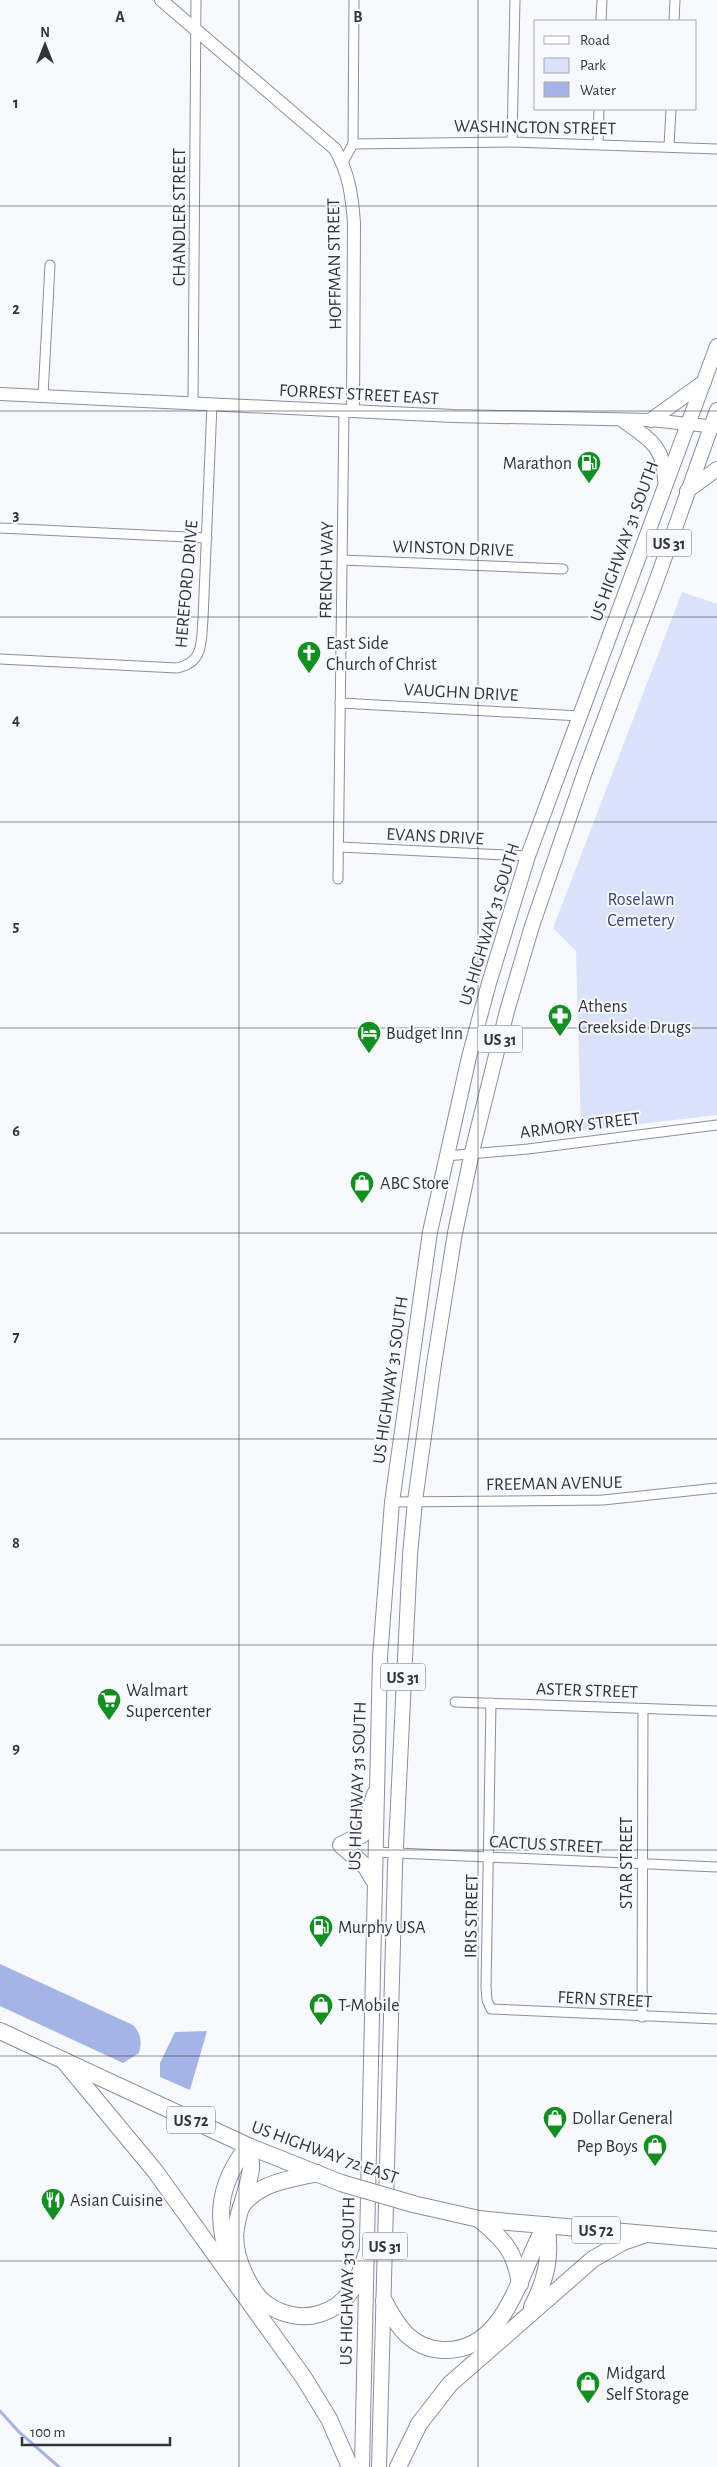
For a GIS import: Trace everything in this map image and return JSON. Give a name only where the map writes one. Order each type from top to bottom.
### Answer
[{"type":"highway","points":[[373,1879],[366,1867],[341,1845],[363,1834],[375,1794]]},
{"type":"highway","name":"US HIGHWAY 72 EAST","points":[[0,2032],[248,2146],[341,2183],[413,2204],[479,2219],[717,2240]]},
{"type":"highway","points":[[63,2060],[132,2142],[238,2284],[318,2398],[345,2451],[350,2467]]},
{"type":"highway","points":[[248,2146],[251,2168],[238,2214],[236,2246],[242,2268],[250,2285],[260,2298],[282,2312],[308,2316],[334,2307],[348,2296],[359,2280],[366,2255]]},
{"type":"highway","points":[[238,2284],[223,2242],[221,2209],[227,2182],[238,2159],[248,2146]]},
{"type":"highway","points":[[238,2214],[251,2195],[265,2186],[316,2174]]},
{"type":"highway","points":[[479,2219],[500,2237],[510,2249],[516,2263],[520,2284]]},
{"type":"highway","points":[[384,2301],[398,2326],[411,2340],[437,2350],[455,2349],[473,2343],[492,2328],[506,2309],[520,2284],[535,2243],[546,2225]]},
{"type":"highway","points":[[525,2317],[542,2287],[547,2266],[550,2244],[546,2225]]},
{"type":"highway","points":[[398,2467],[412,2436],[434,2402],[450,2384],[525,2317],[599,2256],[623,2242],[646,2234]]},
{"type":"main road","points":[[161,0],[335,149],[343,162]]},
{"type":"main road","name":"HOFFMAN STREET","points":[[343,162],[352,194],[354,223],[349,410]]},
{"type":"main road","name":"US HIGHWAY 31 SOUTH","points":[[362,2467],[373,1879],[380,1657],[392,1502],[430,1232],[446,1156],[487,992],[528,856],[717,346]]},
{"type":"main road","points":[[651,420],[704,381]]},
{"type":"main road","name":"FORREST STREET EAST","points":[[0,394],[453,416],[624,421],[651,420],[714,427]]},
{"type":"main road","name":"US HIGHWAY 31 SOUTH","points":[[379,2467],[402,1702],[415,1501],[453,1241],[472,1152],[507,1011],[532,926],[587,766],[657,579],[687,492],[714,427],[717,410]]},
{"type":"main road","points":[[624,421],[652,441],[659,451],[664,464],[665,484]]},
{"type":"main road","points":[[687,492],[717,469]]},
{"type":"street","name":"CHANDLER STREET","points":[[193,403],[196,0]]},
{"type":"street","points":[[343,162],[353,144],[354,0]]},
{"type":"street","points":[[512,142],[516,0]]},
{"type":"street","points":[[602,0],[602,20]]},
{"type":"street","points":[[674,20],[675,0]]},
{"type":"street","points":[[598,143],[599,110]]},
{"type":"street","points":[[669,146],[671,110]]},
{"type":"street","name":"WASHINGTON STREET","points":[[353,144],[598,143],[717,149]]},
{"type":"street","points":[[43,396],[50,265]]},
{"type":"street","name":"HEREFORD DRIVE","points":[[0,660],[177,668],[188,665],[197,657],[201,645],[212,404]]},
{"type":"street","name":"FRENCH WAY","points":[[338,880],[340,847],[342,560],[349,410]]},
{"type":"street","points":[[0,528],[207,538]]},
{"type":"street","name":"WINSTON DRIVE","points":[[342,560],[564,569]]},
{"type":"street","name":"VAUGHN DRIVE","points":[[340,703],[580,716]]},
{"type":"street","name":"EVANS DRIVE","points":[[340,847],[528,856]]},
{"type":"street","name":"ARMORY STREET","points":[[446,1156],[717,1125]]},
{"type":"street","name":"FREEMAN AVENUE","points":[[392,1502],[603,1500],[717,1488]]},
{"type":"street","name":"ASTER STREET","points":[[455,1702],[717,1711]]},
{"type":"street","name":"IRIS STREET","points":[[491,1703],[486,1987],[487,2000],[491,2009]]},
{"type":"street","name":"STAR STREET","points":[[642,2017],[643,1708]]},
{"type":"street","name":"CACTUS STREET","points":[[374,1852],[717,1867]]},
{"type":"street","name":"FERN STREET","points":[[491,2009],[717,2019]]},
{"type":"green space","name":"Roselawn Cemetery","points":[[682,592],[717,604],[717,1115],[581,1131],[576,951],[553,928]]},
{"type":"water","points":[[0,1964],[133,2025],[138,2031],[140,2038],[139,2053],[123,2063],[0,2006]]},
{"type":"water","points":[[207,2031],[190,2090],[160,2077],[160,2063],[175,2032]]},
{"type":"waterway","points":[[0,2411],[19,2432],[59,2467]]},
{"type":"place","name":"Marathon","points":[[589,484]]},
{"type":"place","name":"East Side Church of Christ","points":[[309,674]]},
{"type":"place","name":"Athens Creekside Drugs","points":[[560,1037]]},
{"type":"place","name":"Budget Inn","points":[[369,1054]]},
{"type":"place","name":"ABC Store","points":[[362,1204]]},
{"type":"place","name":"Walmart Supercenter","points":[[109,1721]]},
{"type":"place","name":"Murphy USA","points":[[321,1948]]},
{"type":"place","name":"T-Mobile","points":[[321,2026]]},
{"type":"place","name":"Dollar General","points":[[555,2139]]},
{"type":"place","name":"Pep Boys","points":[[655,2167]]},
{"type":"place","name":"Asian Cuisine","points":[[53,2221]]},
{"type":"place","name":"Midgard Self Storage","points":[[588,2404]]}]
